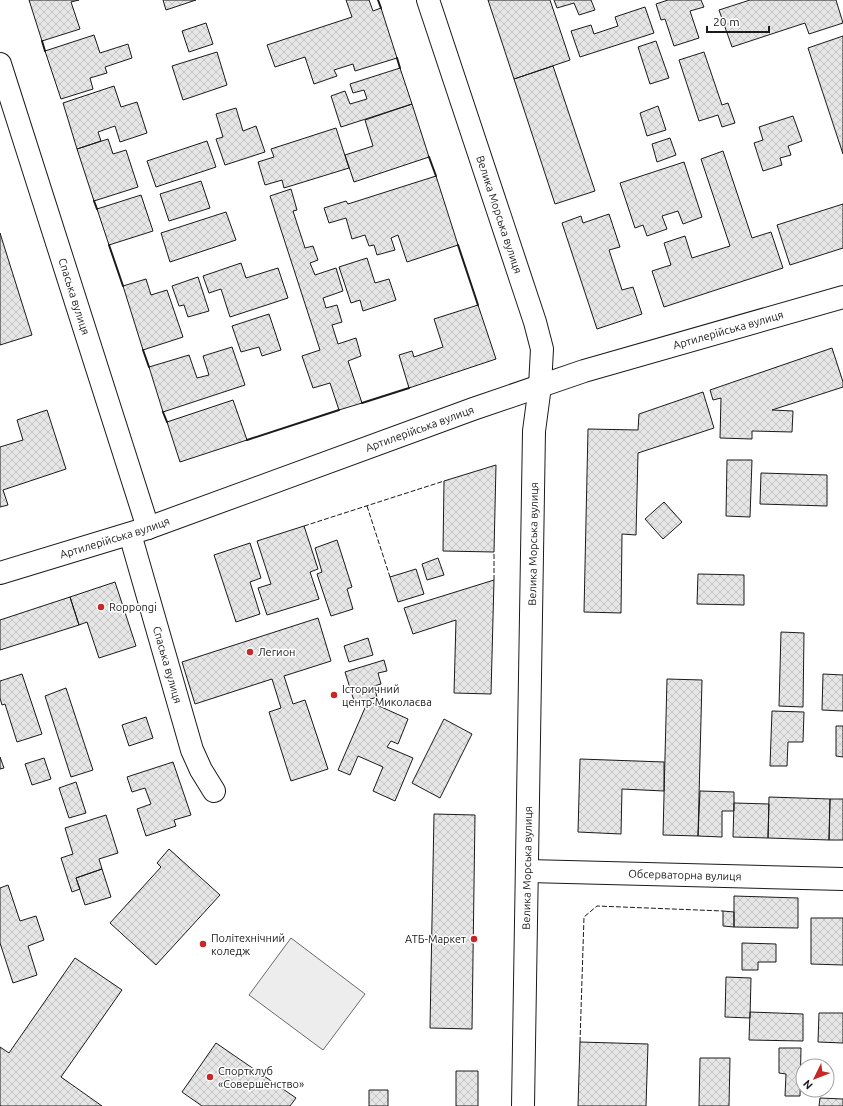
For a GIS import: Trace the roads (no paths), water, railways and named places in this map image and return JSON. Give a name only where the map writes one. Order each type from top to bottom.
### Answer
[{"type":"main road","name":"Велика Морська вулиця","points":[[428,0],[535,322],[542,348],[540,386],[534,431],[523,1106]]},
{"type":"main road","name":"Спаська вулиця","points":[[0,64],[139,531],[192,750],[201,770],[214,791]]},
{"type":"main road","name":"Артилерійська вулиця","points":[[0,573],[139,531],[473,409],[584,371],[843,297]]},
{"type":"main road","name":"Обсерваторна вулиця","points":[[528,871],[843,879]]},
{"type":"place","name":"Roppongi","points":[[101,607]]},
{"type":"place","name":"Легион","points":[[250,652]]},
{"type":"place","name":"Історичний центр Миколаєва","points":[[334,695]]},
{"type":"place","name":"АТБ-Маркет","points":[[474,939]]},
{"type":"place","name":"Політехнічний коледж","points":[[203,944]]},
{"type":"place","name":"Спортклуб «Совершенство»","points":[[210,1077]]}]
